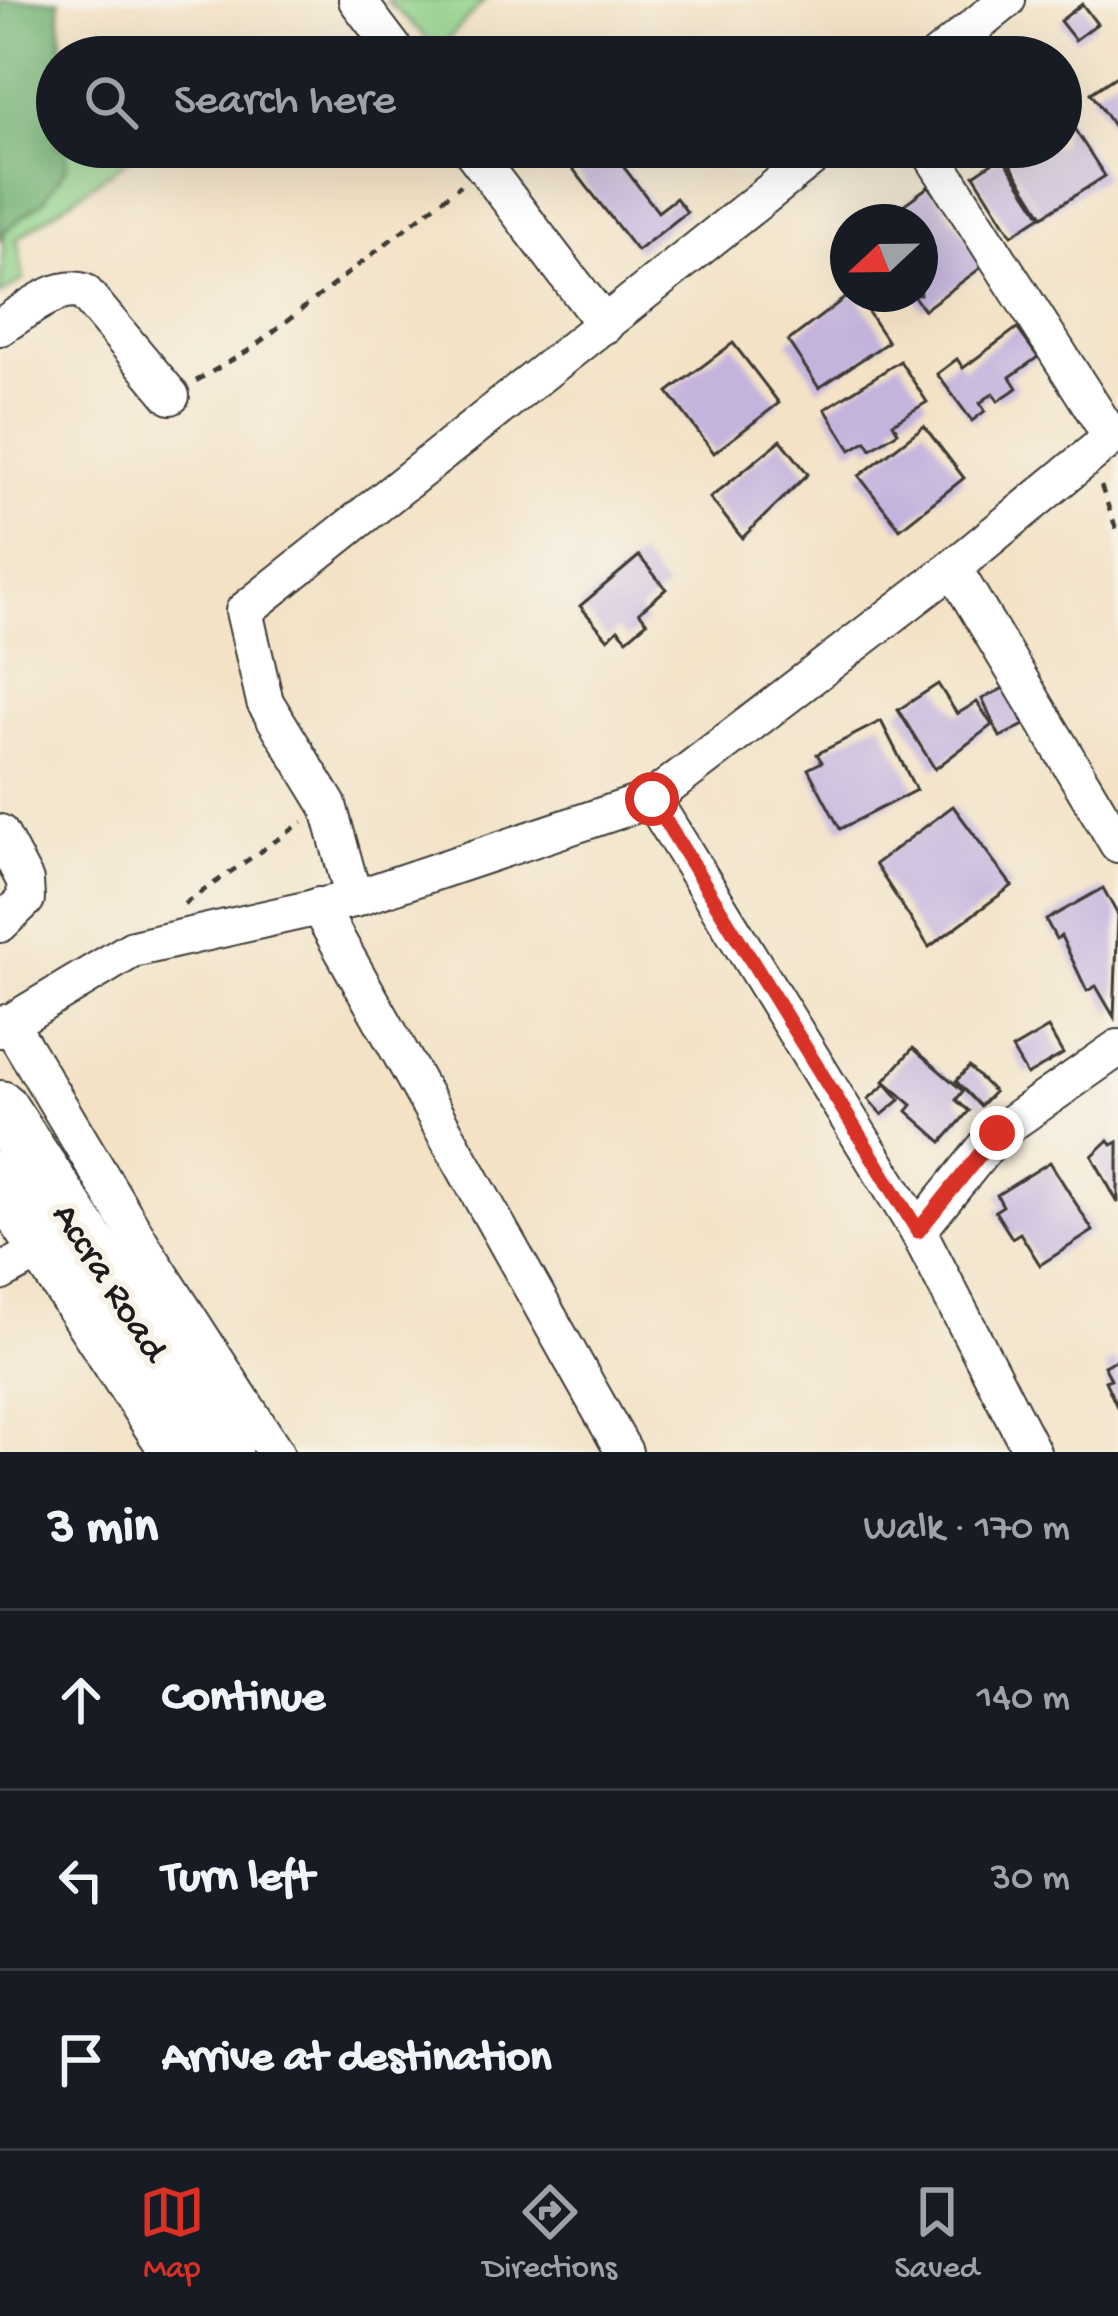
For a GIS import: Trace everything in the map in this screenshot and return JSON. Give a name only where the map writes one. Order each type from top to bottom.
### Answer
[{"type":"highway","name":"Accra Road","points":[[0,1108],[225,1452]]},
{"type":"highway","points":[[0,1178],[23,1260],[179,1452]]},
{"type":"street","points":[[357,0],[384,36]]},
{"type":"street","points":[[963,36],[1007,0]]},
{"type":"street","points":[[485,168],[605,325]]},
{"type":"street","points":[[624,1452],[336,902],[328,806],[266,703],[244,611],[800,168]]},
{"type":"street","points":[[274,1452],[4,1026],[134,949],[336,902],[652,799],[953,568],[1106,441],[940,168]]},
{"type":"street","points":[[0,327],[55,295],[74,289],[84,292],[171,396]]},
{"type":"street","points":[[953,568],[1118,844]]},
{"type":"street","points":[[652,799],[918,1231],[1032,1452]]},
{"type":"street","points":[[0,833],[25,881],[26,899],[0,925]]},
{"type":"street","points":[[918,1231],[997,1133],[1118,1048]]},
{"type":"path","points":[[171,396],[251,350],[464,168]]},
{"type":"path","points":[[1106,441],[1118,534]]},
{"type":"path","points":[[183,905],[328,806]]},
{"type":"green space","points":[[0,0],[59,0],[62,36],[36,36],[36,168],[66,168],[44,200],[4,231],[0,242]]},
{"type":"green space","points":[[386,0],[485,0],[451,36],[425,36]]},
{"type":"green space","points":[[66,168],[116,168],[17,239],[24,279],[0,295],[4,232],[44,200]]},
{"type":"building","points":[[1082,4],[1097,24],[1080,36],[1072,36],[1060,21]]},
{"type":"building","points":[[1118,75],[1118,133],[1091,93]]},
{"type":"building","points":[[1082,141],[1105,176],[1043,216],[1013,168],[1082,168]]},
{"type":"building","points":[[572,168],[624,168],[658,212],[676,198],[687,212],[637,251]]},
{"type":"building","points":[[984,168],[1010,168],[1041,216],[1012,235],[974,175]]},
{"type":"building","points":[[929,186],[986,264],[938,300],[938,204],[904,204]]},
{"type":"building","points":[[830,309],[868,312],[888,342],[819,388],[788,341]]},
{"type":"building","points":[[1017,328],[1038,357],[1010,377],[1017,388],[998,401],[993,393],[980,403],[985,411],[972,421],[937,374],[957,359],[963,368]]},
{"type":"building","points":[[733,343],[779,403],[714,453],[668,392]]},
{"type":"building","points":[[900,361],[927,402],[893,423],[898,432],[871,449],[866,441],[851,450],[825,409]]},
{"type":"building","points":[[924,426],[964,478],[900,529],[859,476]]},
{"type":"building","points":[[781,440],[808,474],[742,538],[710,498]]},
{"type":"building","points":[[639,556],[666,589],[639,612],[647,622],[627,639],[618,629],[608,639],[580,606]]},
{"type":"building","points":[[938,684],[957,714],[977,702],[992,725],[935,769],[898,710]]},
{"type":"building","points":[[1006,687],[1024,725],[1000,737],[982,699]]},
{"type":"building","points":[[881,721],[916,790],[840,829],[808,769],[822,762],[817,754]]},
{"type":"building","points":[[953,806],[1012,886],[929,947],[875,864]]},
{"type":"building","points":[[1103,888],[1118,915],[1114,1017],[1096,986],[1087,991],[1061,936],[1056,939],[1046,920]]},
{"type":"building","points":[[1048,1028],[1063,1054],[1027,1075],[1012,1049]]},
{"type":"building","points":[[913,1048],[963,1091],[956,1100],[969,1111],[942,1142],[907,1111],[912,1105],[884,1081]]},
{"type":"building","points":[[969,1067],[994,1092],[980,1106],[956,1081]]},
{"type":"building","points":[[886,1084],[900,1100],[882,1115],[868,1099]]},
{"type":"building","points":[[1109,1140],[1112,1145],[1118,1142],[1118,1203],[1092,1156]]},
{"type":"building","points":[[1050,1162],[1093,1231],[1040,1265],[1020,1233],[1012,1238],[995,1211],[1003,1206],[997,1195]]},
{"type":"building","points":[[1118,1359],[1118,1409],[1105,1381],[1111,1379],[1104,1366]]},
{"type":"route","points":[[652,799],[918,1231],[997,1133]]}]
